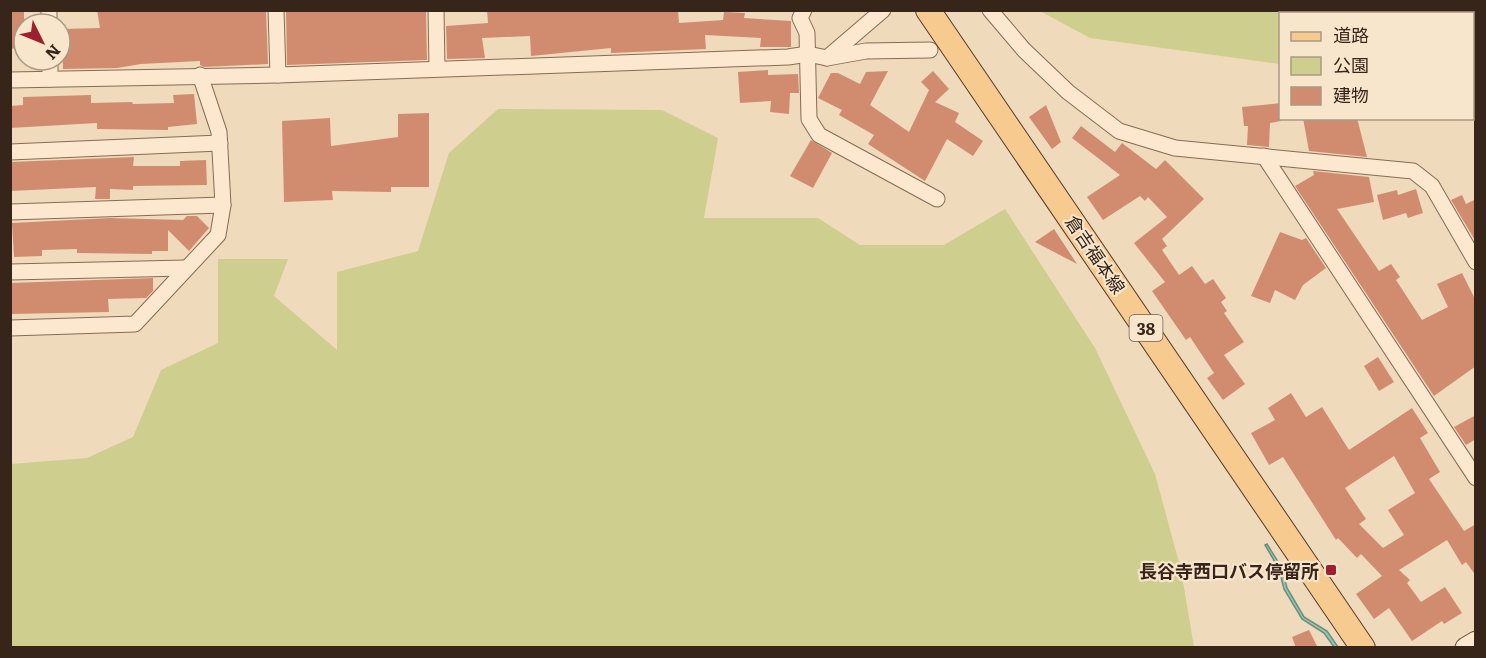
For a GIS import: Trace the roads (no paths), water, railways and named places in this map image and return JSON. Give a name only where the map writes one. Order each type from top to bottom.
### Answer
[{"type":"main road","name":"倉吉福本線","points":[[928,10],[1364,648]]},
{"type":"street","points":[[276,10],[278,75]]},
{"type":"street","points":[[436,10],[437,68]]},
{"type":"street","points":[[804,10],[800,18],[807,33],[809,119],[819,135],[938,199]]},
{"type":"street","points":[[827,58],[883,10]]},
{"type":"street","points":[[990,10],[1024,50],[1068,92],[1119,131],[1175,148],[1413,171],[1432,186],[1476,262]]},
{"type":"street","points":[[10,80],[278,75],[788,57],[808,54],[827,58],[866,51],[930,50]]},
{"type":"street","points":[[50,72],[50,79]]},
{"type":"street","points":[[10,328],[135,324],[218,235],[223,206],[219,132],[201,75]]},
{"type":"street","points":[[10,152],[219,142]]},
{"type":"street","points":[[1264,156],[1476,478]]},
{"type":"street","points":[[10,212],[223,206]]},
{"type":"street","points":[[10,272],[185,268]]},
{"type":"street","points":[[1466,648],[1476,642]]},
{"type":"place","name":"長谷寺西口バス停留所","points":[[1331,570]]}]
